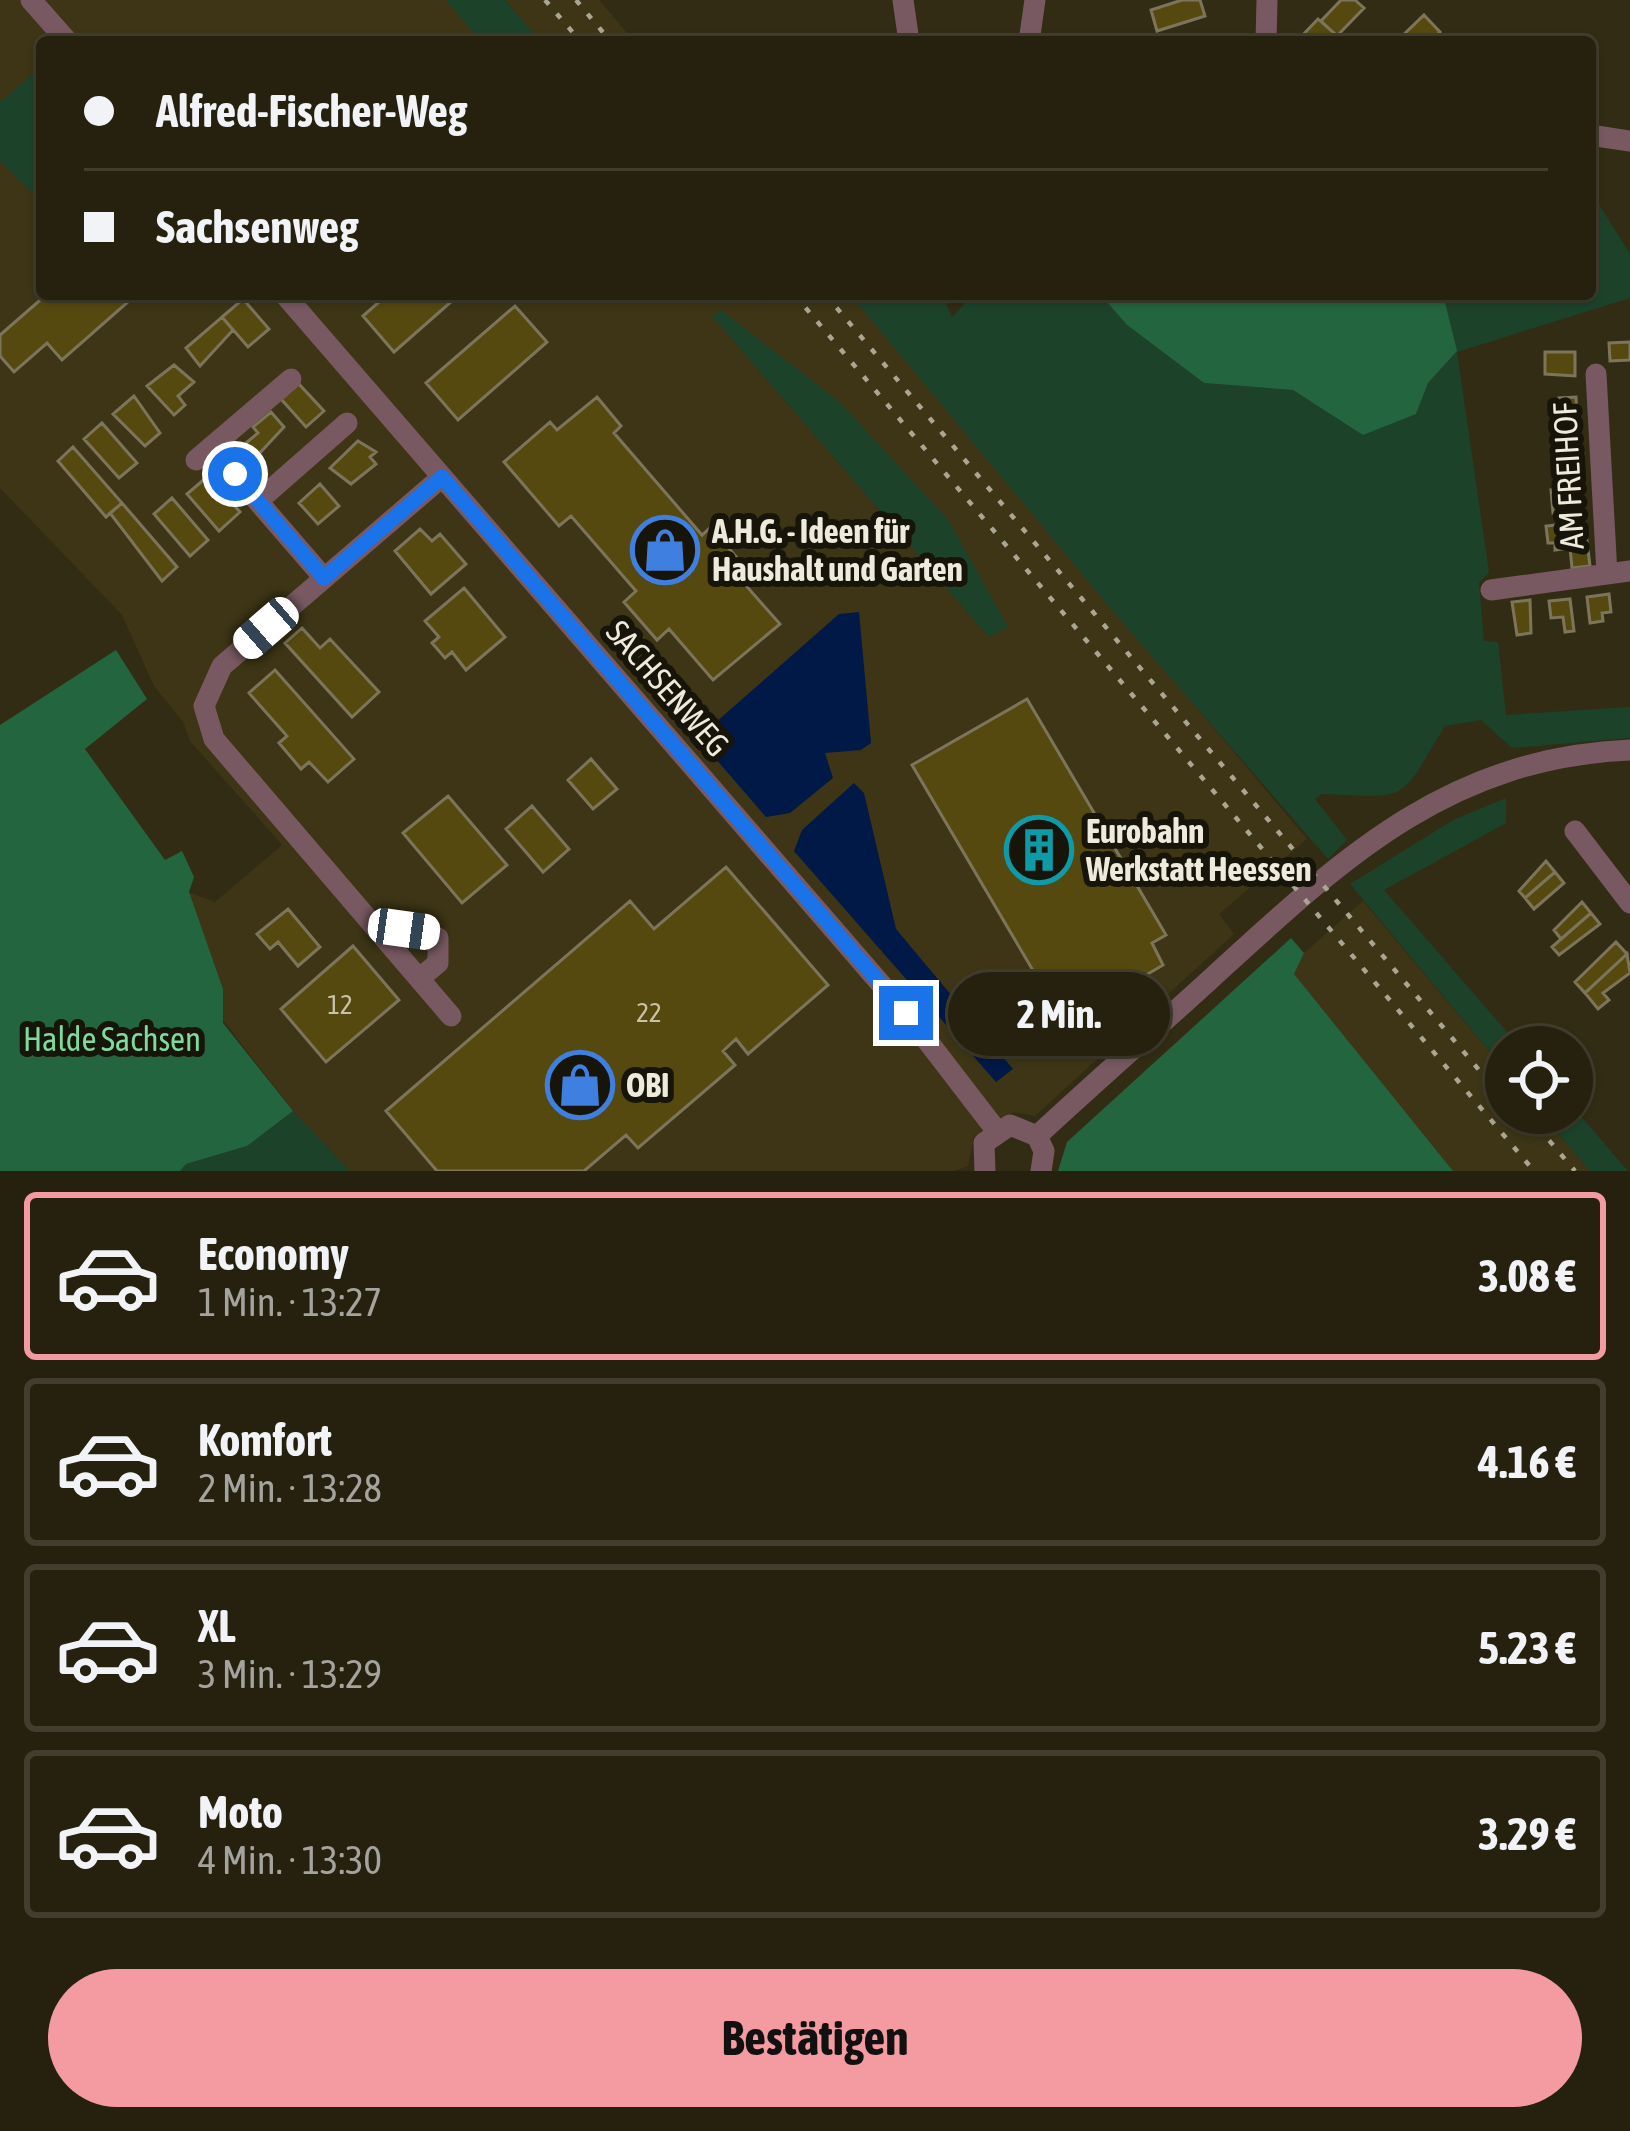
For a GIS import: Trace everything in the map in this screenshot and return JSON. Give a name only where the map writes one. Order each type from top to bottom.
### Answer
[{"type":"street","points":[[32,0],[63,36]]},
{"type":"street","points":[[903,0],[908,36]]},
{"type":"street","points":[[1030,36],[1035,0]]},
{"type":"street","points":[[1266,36],[1267,0]]},
{"type":"street","points":[[1596,136],[1630,141]]},
{"type":"street","name":"SACHSENWEG","points":[[289,300],[906,1013],[996,1130]]},
{"type":"street","name":"AM FREIHOF","points":[[1596,374],[1619,573]]},
{"type":"street","points":[[291,379],[203,454],[258,501],[324,578]]},
{"type":"street","points":[[258,501],[347,423]]},
{"type":"street","points":[[442,477],[221,667],[207,693],[206,717],[214,739],[451,1016]]},
{"type":"street","points":[[1491,590],[1619,573]]},
{"type":"street","points":[[1036,1136],[1291,907],[1404,816],[1509,768],[1590,752],[1630,750]]},
{"type":"street","points":[[1574,831],[1630,903]]},
{"type":"street","points":[[373,925],[438,938],[438,963],[420,978]]},
{"type":"street","points":[[985,1171],[982,1151],[996,1130],[1017,1125],[1036,1136],[1044,1151],[1041,1171]]},
{"type":"shaded area","points":[[0,0],[446,0],[477,36],[36,36],[36,300],[758,300],[766,305],[762,300],[855,300],[1307,839],[1219,914],[1234,934],[1035,1116],[1013,1112],[974,1136],[968,1166],[954,1171],[350,1171],[293,1111],[223,1020],[223,989],[188,892],[215,902],[282,845],[190,741],[183,722],[154,686],[122,615],[0,488]],"holes":[[[712,316],[1007,627],[989,637]]]},
{"type":"shaded area","points":[[505,0],[599,0],[630,36],[536,36]]},
{"type":"shaded area","points":[[1363,901],[1485,1046],[1485,1134],[1559,1134],[1590,1171],[1453,1171],[1293,974],[1304,953]]},
{"type":"green space","points":[[446,0],[505,0],[536,36],[477,36]]},
{"type":"green space","points":[[36,71],[36,196],[0,161],[0,102]]},
{"type":"green space","points":[[1596,200],[1630,254],[1630,298],[1457,352],[1489,572],[1479,583],[1484,641],[1498,642],[1506,715],[1630,707],[1630,738],[1512,748],[1481,720],[1445,726],[1400,790],[1373,796],[1322,794],[1315,799],[1347,840],[1328,859],[1112,610],[855,300],[944,300],[952,317],[968,300],[1105,300],[1127,325],[1204,383],[1293,390],[1363,434],[1416,414],[1428,383],[1456,351],[1444,300],[1596,300]]},
{"type":"green space","points":[[1105,300],[1444,300],[1457,351],[1428,383],[1416,414],[1363,435],[1293,390],[1204,383],[1127,325]]},
{"type":"green space","points":[[721,310],[841,403],[949,521],[1008,627],[989,637],[712,316]]},
{"type":"green space","name":"Halde Sachsen","points":[[116,650],[147,699],[85,749],[165,860],[182,851],[194,877],[189,892],[223,989],[223,1023],[293,1111],[247,1146],[186,1164],[180,1171],[0,1171],[0,725]]},
{"type":"green space","points":[[1506,798],[1506,823],[1384,890],[1502,1026],[1485,1026],[1485,1046],[1350,884],[1455,819]]},
{"type":"green space","points":[[1291,938],[1304,953],[1294,974],[1453,1171],[1058,1171],[1067,1142]]},
{"type":"green space","points":[[293,1111],[350,1171],[180,1171],[186,1164],[247,1146]]},
{"type":"green space","points":[[1593,1130],[1628,1171],[1590,1171],[1559,1134],[1593,1134]]},
{"type":"water","points":[[859,612],[871,743],[861,750],[825,753],[833,778],[790,813],[766,817],[702,743],[715,723],[839,614]]},
{"type":"water","points":[[854,783],[864,793],[896,929],[1013,1069],[996,1082],[794,851],[802,830]]},
{"type":"building","points":[[1200,0],[1205,16],[1157,31],[1151,10]]},
{"type":"building","points":[[1341,0],[1355,0],[1364,8],[1337,36],[1321,21]]},
{"type":"building","points":[[1424,15],[1440,32],[1436,36],[1402,36]]},
{"type":"building","points":[[1318,19],[1335,34],[1333,36],[1302,36]]},
{"type":"building","points":[[40,300],[130,300],[62,360],[47,343],[14,372],[0,356],[0,335]]},
{"type":"building","points":[[244,300],[269,329],[248,347],[222,317]]},
{"type":"building","points":[[381,300],[453,300],[394,352],[363,316]]},
{"type":"building","points":[[515,306],[547,342],[458,420],[426,383]]},
{"type":"building","points":[[222,317],[233,330],[200,366],[186,348]]},
{"type":"building","points":[[1630,342],[1630,360],[1610,361],[1609,343]]},
{"type":"building","points":[[1545,352],[1575,352],[1575,376],[1545,374]]},
{"type":"building","points":[[174,365],[194,382],[178,396],[185,405],[174,415],[147,386]]},
{"type":"building","points":[[298,383],[324,411],[306,427],[280,398]]},
{"type":"building","points":[[134,396],[160,433],[145,446],[113,414]]},
{"type":"building","name":"A.H.G. - Ideen für Haushalt und Garten","points":[[597,397],[621,426],[614,433],[702,535],[711,527],[743,565],[734,572],[780,624],[713,680],[669,629],[657,640],[624,602],[636,591],[571,516],[559,526],[504,462],[550,422],[557,430]]},
{"type":"building","points":[[1576,397],[1577,420],[1560,421],[1559,398]]},
{"type":"building","points":[[271,412],[284,427],[257,456],[246,443],[258,433],[253,427]]},
{"type":"building","points":[[102,423],[137,463],[119,478],[84,439]]},
{"type":"building","points":[[358,441],[376,452],[370,457],[376,464],[351,484],[330,468]]},
{"type":"building","points":[[1578,442],[1580,466],[1560,467],[1558,444]]},
{"type":"building","points":[[73,447],[122,503],[106,517],[58,461]]},
{"type":"building","points":[[208,476],[240,512],[219,531],[187,494]]},
{"type":"building","points":[[320,484],[339,506],[318,524],[299,503]]},
{"type":"building","points":[[1582,488],[1583,511],[1553,513],[1551,490]]},
{"type":"building","points":[[172,498],[208,540],[190,556],[154,514]]},
{"type":"building","points":[[122,503],[177,567],[162,581],[110,513]]},
{"type":"building","points":[[1567,524],[1568,535],[1586,533],[1590,566],[1572,568],[1570,548],[1555,550],[1555,543],[1548,543],[1546,526]]},
{"type":"building","points":[[420,529],[432,541],[440,534],[466,564],[431,594],[395,551]]},
{"type":"building","points":[[464,588],[505,637],[466,670],[452,652],[445,658],[432,643],[439,637],[425,621]]},
{"type":"building","points":[[1609,594],[1611,612],[1602,613],[1603,621],[1590,623],[1587,597]]},
{"type":"building","points":[[1570,599],[1574,631],[1565,632],[1563,617],[1551,618],[1549,601]]},
{"type":"building","points":[[1530,600],[1531,633],[1517,635],[1512,602]]},
{"type":"building","points":[[302,628],[320,648],[330,639],[379,692],[352,717],[285,643]]},
{"type":"building","points":[[275,670],[354,759],[328,782],[309,762],[301,769],[279,743],[287,736],[249,693]]},
{"type":"building","name":"Eurobahn Werkstatt Heessen","points":[[1027,699],[1166,935],[1152,943],[1163,965],[1082,1013],[1058,1013],[912,765]]},
{"type":"building","points":[[591,759],[617,789],[593,809],[568,780]]},
{"type":"building","points":[[448,796],[507,865],[462,903],[403,833]]},
{"type":"building","points":[[532,806],[569,849],[543,872],[506,829]]},
{"type":"building","points":[[1546,861],[1555,872],[1525,898],[1519,891]]},
{"type":"building","points":[[726,867],[828,985],[748,1054],[736,1039],[723,1051],[735,1065],[638,1148],[626,1135],[584,1171],[437,1171],[386,1111],[630,901],[654,929]]},
{"type":"building","points":[[1555,872],[1564,883],[1534,909],[1525,898]]},
{"type":"building","points":[[1582,902],[1591,913],[1561,939],[1554,930]]},
{"type":"building","points":[[288,909],[320,947],[298,966],[278,942],[270,949],[257,934]]},
{"type":"building","points":[[1591,913],[1600,924],[1559,955],[1552,947]]},
{"type":"building","points":[[1616,942],[1627,954],[1585,993],[1575,982]]},
{"type":"building","points":[[353,946],[399,1000],[326,1062],[281,1009]]},
{"type":"building","points":[[1627,954],[1630,973],[1603,993],[1609,1000],[1598,1009],[1585,993]]},
{"type":"railway","points":[[545,0],[576,36]]},
{"type":"railway","points":[[576,0],[606,36]]},
{"type":"railway","points":[[799,300],[1534,1171]]},
{"type":"railway","points":[[830,300],[1485,1077]]},
{"type":"railway","points":[[1544,1134],[1575,1171]]},
{"type":"place","name":"A.H.G. - Ideen für Haushalt und Garten","points":[[665,550]]},
{"type":"place","name":"Eurobahn Werkstatt Heessen","points":[[1039,850]]},
{"type":"place","name":"OBI","points":[[580,1085]]},
{"type":"route","points":[[235,474],[324,578],[442,477],[906,1013]]}]
